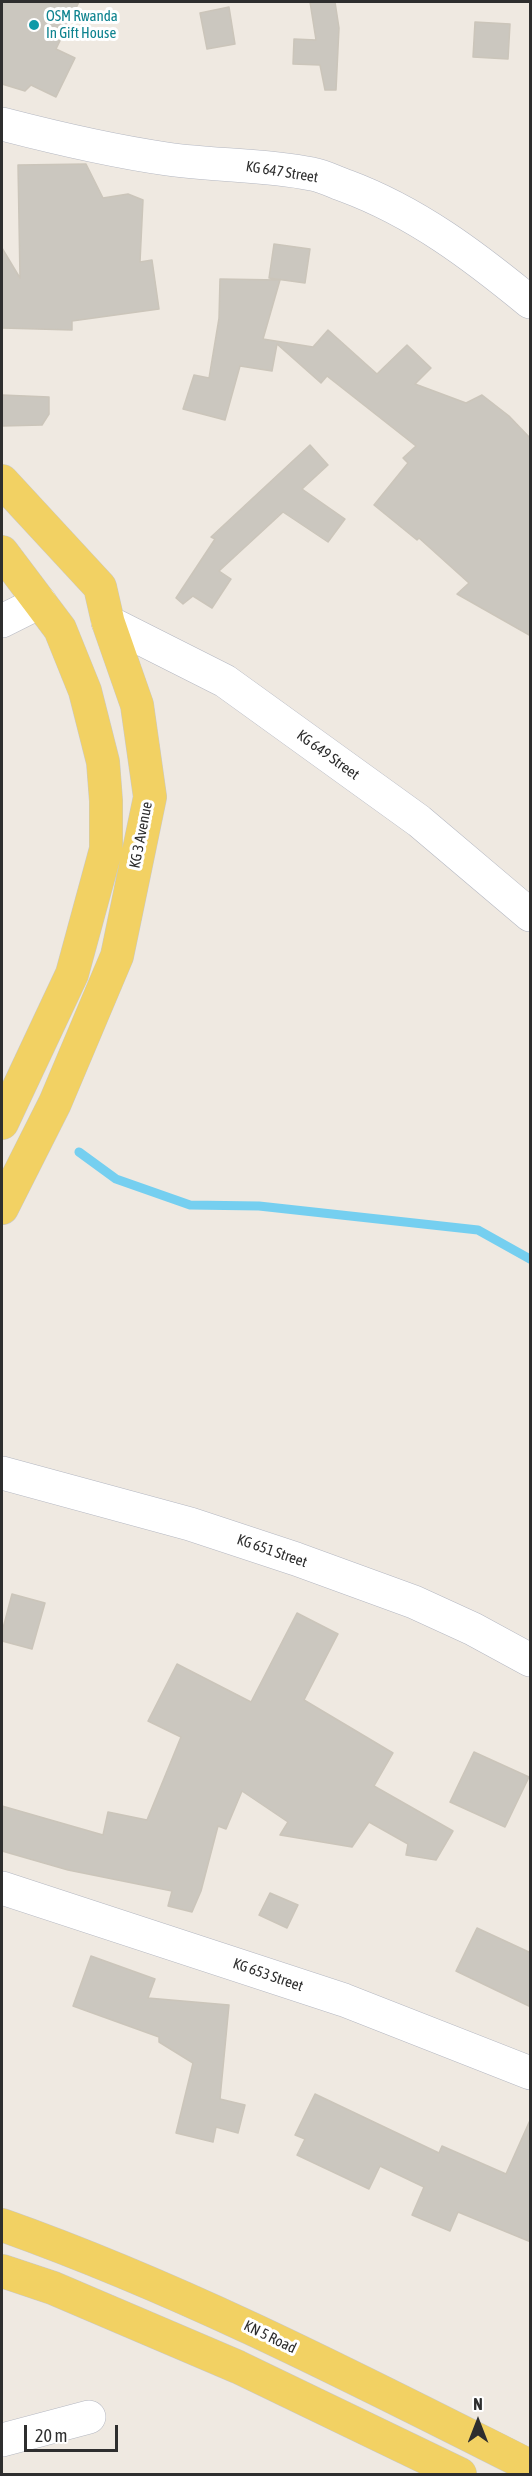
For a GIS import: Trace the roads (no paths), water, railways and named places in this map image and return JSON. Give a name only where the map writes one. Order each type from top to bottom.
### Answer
[{"type":"main road","name":"KG 3 Avenue","points":[[2,481],[100,587],[108,622],[137,705],[150,797],[117,956],[56,1103],[2,1208]]},
{"type":"main road","points":[[2,552],[60,629],[85,691],[103,762],[106,801],[106,849],[72,974],[2,1123]]},
{"type":"main road","name":"KN 5 Road","points":[[2,2225],[76,2252],[240,2322],[531,2466]]},
{"type":"main road","points":[[2,2271],[53,2288],[238,2367],[460,2475]]},
{"type":"street","name":"KG 647 Street","points":[[2,124],[81,144],[169,159],[313,174],[369,195],[427,226],[476,257],[531,302]]},
{"type":"street","points":[[2,621],[40,602]]},
{"type":"street","name":"KG 649 Street","points":[[108,622],[225,681],[419,821],[531,915]]},
{"type":"street","name":"KG 651 Street","points":[[2,1473],[190,1524],[296,1559],[414,1602],[473,1629],[531,1660]]},
{"type":"street","name":"KG 653 Street","points":[[2,1888],[344,2000],[531,2073]]},
{"type":"street","points":[[2,2440],[89,2417]]},
{"type":"waterway","points":[[79,1152],[116,1179],[190,1205],[259,1206],[478,1230],[530,1259]]},
{"type":"place","name":"OSM Rwanda In Gift House","points":[[34,25]]}]
